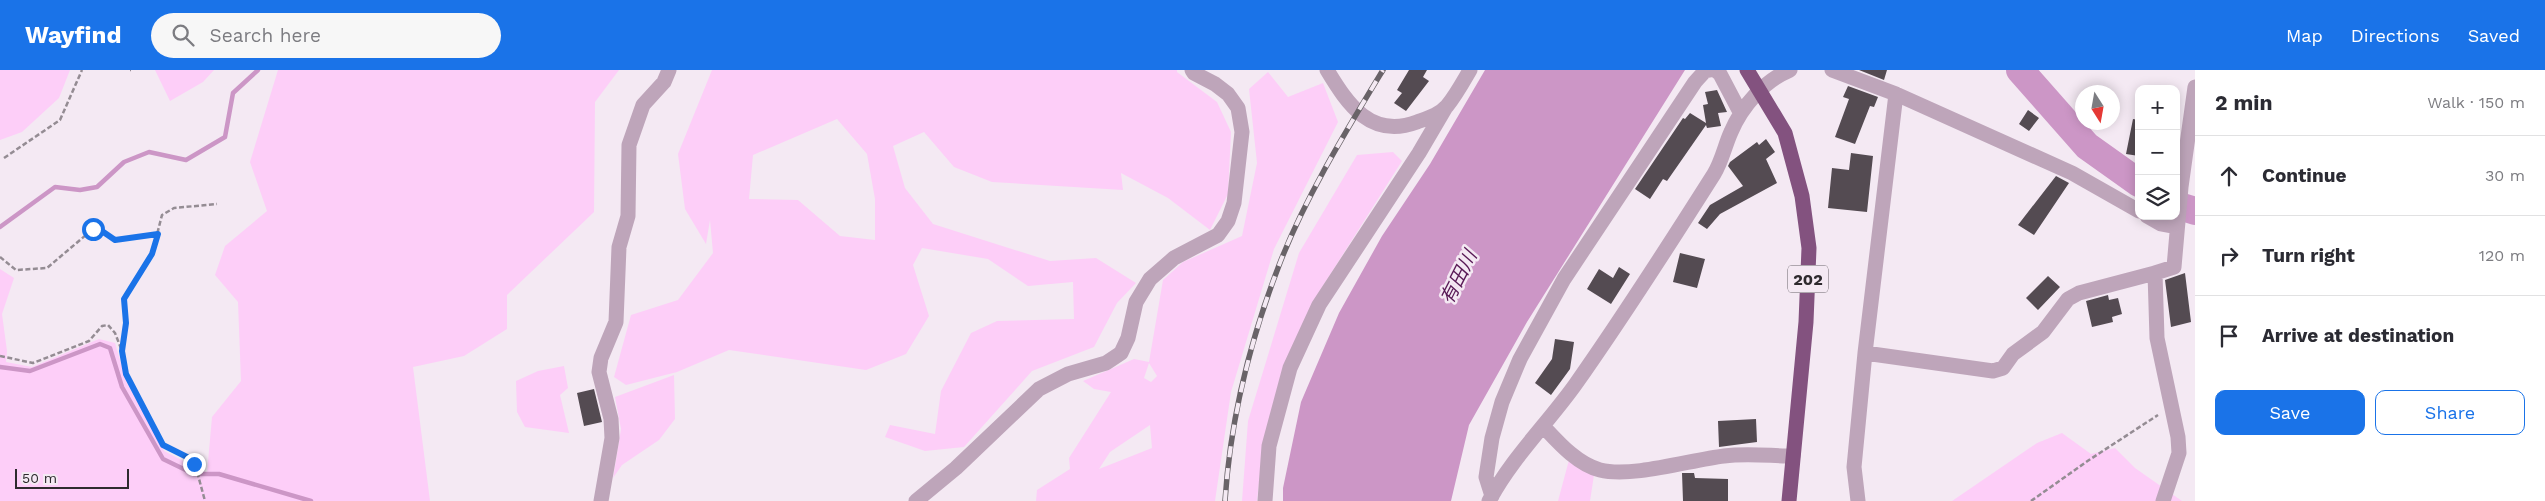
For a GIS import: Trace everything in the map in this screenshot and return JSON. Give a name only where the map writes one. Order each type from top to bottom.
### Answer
[{"type":"highway","name":"202","points":[[1747,70],[1761,90],[1785,133],[1802,196],[1809,248],[1806,322],[1789,501]]},
{"type":"street","points":[[601,501],[612,438],[611,419],[599,372],[601,358],[616,322],[619,247],[628,216],[629,145],[643,105],[664,82],[669,70]]},
{"type":"street","points":[[916,501],[956,468],[1039,389],[1068,374],[1106,363],[1121,353],[1128,338],[1136,302],[1150,279],[1174,258],[1218,235],[1228,222],[1234,203],[1242,132],[1238,108],[1228,94],[1192,70]]},
{"type":"street","points":[[1327,70],[1343,96],[1359,112],[1368,120],[1388,128],[1408,125],[1434,116],[1446,107]]},
{"type":"street","points":[[1265,501],[1269,446],[1290,368],[1310,323],[1319,305],[1470,70]]},
{"type":"street","points":[[1491,499],[1486,477],[1492,438],[1502,402],[1520,360],[1564,279],[1695,82],[1705,72],[1710,70]]},
{"type":"street","points":[[1715,70],[1720,74],[1740,112]]},
{"type":"street","points":[[1491,499],[1542,426],[1574,386],[1716,170],[1740,112],[1780,74],[1790,70]]},
{"type":"street","points":[[1832,70],[1896,94],[2072,173],[2135,209]]},
{"type":"street","points":[[1858,501],[1854,467],[1865,353],[1896,94]]},
{"type":"street","points":[[1865,353],[1993,371],[2003,368],[2013,354],[2043,332],[2068,299],[2079,293],[2174,267],[2181,187],[2195,94]]},
{"type":"street","points":[[2154,220],[2161,224],[2177,227]]},
{"type":"street","points":[[2155,273],[2157,338],[2178,438],[2178,453],[2163,501]]},
{"type":"street","points":[[1542,426],[1565,449],[1586,465],[1600,470],[1639,470],[1728,456],[1793,456]]},
{"type":"path","points":[[4,158],[60,120],[82,70]]},
{"type":"path","points":[[122,351],[126,323],[124,299],[152,254],[162,215],[174,208],[217,204]]},
{"type":"path","points":[[0,257],[16,270],[47,268],[93,229],[99,229],[115,240],[158,234]]},
{"type":"path","points":[[0,356],[33,363],[89,341],[102,326],[108,325],[115,333],[122,351],[126,374],[163,445],[189,458],[194,464],[205,501]]},
{"type":"path","points":[[2031,501],[2088,460],[2171,406]]},
{"type":"shaded area","points":[[0,70],[70,70],[59,98],[22,132],[0,140]]},
{"type":"shaded area","points":[[155,70],[214,70],[203,82],[170,101]]},
{"type":"shaded area","points":[[278,70],[619,70],[595,102],[594,212],[507,295],[507,329],[464,356],[413,367],[430,501],[0,501],[0,269],[14,278],[2,314],[7,351],[6,362],[32,367],[99,339],[115,343],[126,381],[164,451],[207,473],[212,417],[241,381],[238,302],[215,275],[225,246],[267,211],[250,162]]},
{"type":"shaded area","points":[[712,70],[1177,70],[1177,72],[1217,102],[1231,132],[1228,194],[1210,230],[1168,198],[1121,173],[1123,190],[992,182],[954,167],[924,132],[893,146],[905,188],[933,224],[1050,261],[1096,258],[1136,283],[1117,303],[1094,347],[1032,371],[964,447],[925,451],[885,437],[890,425],[935,434],[941,391],[971,333],[997,321],[1074,319],[1073,282],[1028,286],[988,259],[922,248],[913,265],[929,316],[906,354],[866,370],[729,350],[677,372],[626,385],[614,377],[631,315],[678,300],[713,253],[710,220],[706,244],[685,209],[678,154]],"holes":[[[837,119],[867,154],[875,199],[875,240],[840,236],[798,200],[749,199],[753,155]]]},
{"type":"shaded area","points":[[1268,72],[1288,97],[1323,83],[1338,122],[1274,249],[1231,392],[1215,501],[1036,501],[1037,490],[1070,469],[1069,458],[1111,392],[1094,389],[1083,381],[1134,359],[1149,362],[1163,280],[1183,262],[1242,236],[1257,163],[1249,89]],"holes":[[[1149,363],[1157,376],[1151,382],[1144,378]],[[1150,425],[1152,448],[1099,469],[1110,452]]]},
{"type":"shaded area","points":[[1393,152],[1402,161],[1316,297],[1263,445],[1257,501],[1242,501],[1248,421],[1299,253],[1357,155]]},
{"type":"shaded area","points":[[564,366],[568,388],[560,395],[569,433],[525,427],[517,412],[516,381],[538,371]]},
{"type":"shaded area","points":[[674,375],[675,419],[659,440],[622,465],[613,478],[621,429],[615,397]]},
{"type":"shaded area","points":[[2062,433],[2091,454],[2115,448],[2135,468],[2182,501],[1952,501],[2037,443]]},
{"type":"shaded area","points":[[1569,460],[1594,475],[1590,501],[1558,501]]},
{"type":"water","name":"有田川","points":[[1485,70],[1685,70],[1527,322],[1469,425],[1451,501],[1283,501],[1283,488],[1301,402],[1339,313],[1382,236],[1430,164]]},
{"type":"building","points":[[1409,70],[1427,70],[1423,77],[1429,81],[1406,111],[1394,103],[1402,93],[1397,90]]},
{"type":"building","points":[[1859,70],[1887,70],[1884,80]]},
{"type":"building","points":[[1848,86],[1878,97],[1874,107],[1870,106],[1855,144],[1835,137],[1849,99],[1843,97]]},
{"type":"building","points":[[1717,90],[1727,112],[1718,113],[1721,126],[1707,128],[1706,125],[1667,181],[1663,179],[1650,199],[1635,189],[1683,118],[1685,119],[1690,113],[1706,123],[1703,105],[1708,104],[1705,92]]},
{"type":"building","points":[[2028,110],[2039,118],[2029,131],[2019,124]]},
{"type":"building","points":[[2133,119],[2135,119],[2135,155],[2126,154]]},
{"type":"building","points":[[1766,139],[1775,152],[1766,159],[1777,183],[1720,214],[1707,229],[1698,223],[1710,205],[1743,186],[1728,166],[1730,162],[1757,142],[1759,145]]},
{"type":"building","points":[[1851,153],[1873,156],[1867,212],[1828,208],[1832,168],[1849,170]]},
{"type":"building","points":[[2056,176],[2069,183],[2034,235],[2018,225]]},
{"type":"building","points":[[1680,253],[1705,259],[1697,288],[1673,282]]},
{"type":"building","points":[[1619,267],[1630,274],[1611,304],[1587,289],[1599,269],[1613,278]]},
{"type":"building","points":[[2185,273],[2191,322],[2171,327],[2165,280]]},
{"type":"building","points":[[2048,276],[2060,287],[2038,310],[2026,298]]},
{"type":"building","points":[[2108,295],[2109,300],[2118,298],[2122,314],[2112,317],[2113,322],[2092,327],[2086,301]]},
{"type":"building","points":[[1555,339],[1574,342],[1570,369],[1551,395],[1535,383],[1552,359]]},
{"type":"building","points":[[594,389],[602,422],[584,426],[577,393]]},
{"type":"building","points":[[1756,419],[1757,442],[1719,447],[1718,421]]},
{"type":"building","points":[[1682,473],[1694,473],[1695,478],[1728,479],[1728,501],[1683,501]]},
{"type":"waterway","points":[[0,227],[55,187],[80,190],[97,187],[124,162],[149,152],[186,160],[225,137],[233,93],[258,70]]},
{"type":"waterway","points":[[2020,70],[2087,146],[2135,180]]},
{"type":"waterway","points":[[2180,206],[2195,211]]},
{"type":"waterway","points":[[0,367],[30,371],[100,344],[110,348],[122,387],[163,459],[194,474],[219,474],[311,501]]},
{"type":"railway","points":[[1225,501],[1231,442],[1243,383],[1250,353],[1278,268],[1312,192],[1383,70]]},
{"type":"route","points":[[93,229],[99,229],[115,240],[158,234],[152,254],[124,299],[126,323],[122,351],[126,374],[163,445],[189,458],[194,464]]}]
